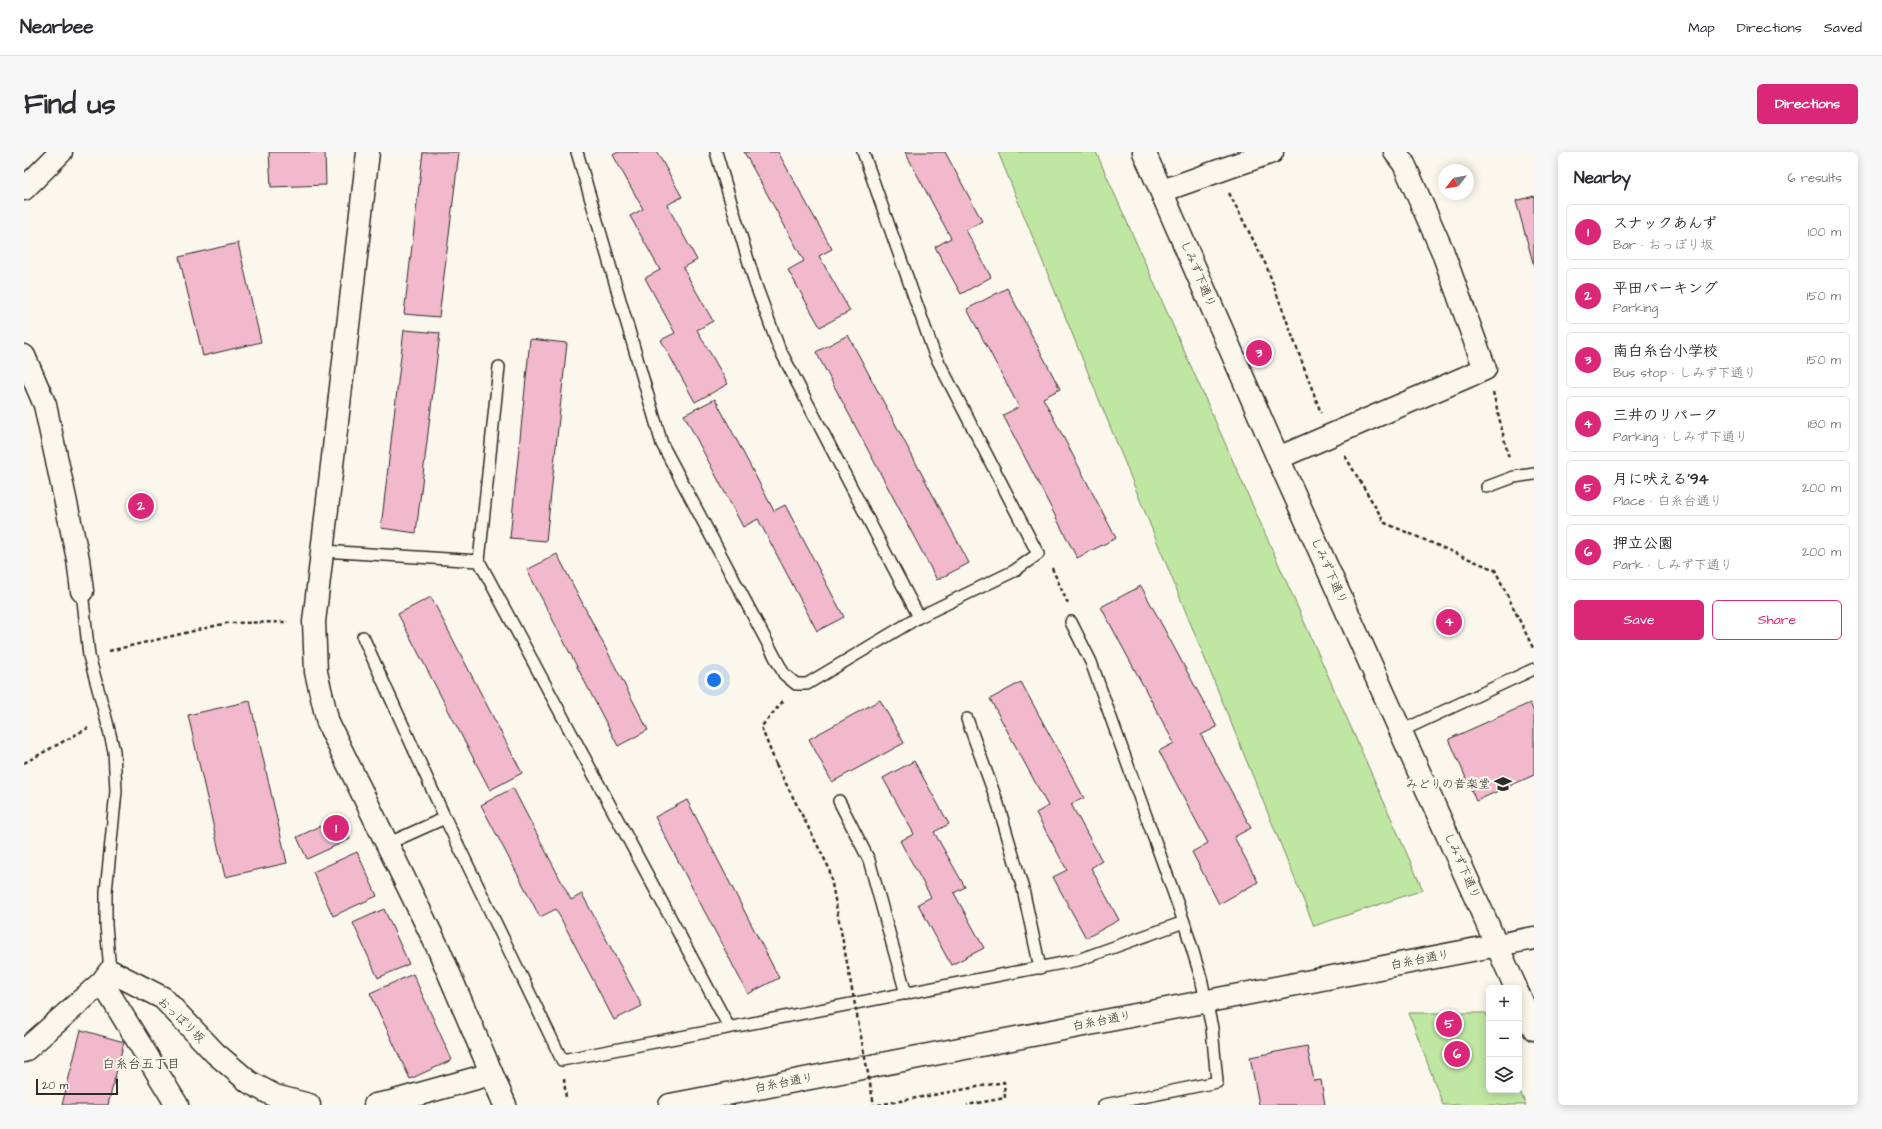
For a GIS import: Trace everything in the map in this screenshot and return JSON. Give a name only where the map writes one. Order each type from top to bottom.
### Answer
[{"type":"street","points":[[24,188],[60,152]]},
{"type":"street","points":[[368,152],[314,622],[316,672],[328,723],[439,950],[505,1105]]},
{"type":"street","name":"しみず下通り","points":[[1144,152],[1278,458],[1515,985]]},
{"type":"street","points":[[1162,191],[1217,170],[1272,152]]},
{"type":"street","points":[[1278,458],[1485,369],[1442,250],[1404,164],[1395,152]]},
{"type":"street","points":[[24,356],[45,405],[78,559],[82,591]]},
{"type":"street","name":"白糸台通り","points":[[670,1105],[1534,938]]},
{"type":"street","points":[[24,1051],[36,1042],[106,976],[177,1105]]},
{"type":"street","name":"おっぽり坂","points":[[106,976],[163,998],[215,1053],[249,1082],[275,1096],[309,1105]]},
{"type":"street","points":[[1522,1002],[1534,1029]]},
{"type":"street","points":[[375,1105],[391,1102],[491,1074]]},
{"type":"lane","points":[[577,152],[662,444],[784,674],[796,684],[807,684],[919,617],[1014,571],[1038,554],[934,353],[863,152]]},
{"type":"lane","points":[[716,152],[755,283],[779,348],[919,617]]},
{"type":"lane","points":[[499,367],[479,561],[729,1027]]},
{"type":"lane","points":[[1486,487],[1514,477],[1534,474]]},
{"type":"lane","points":[[323,551],[479,561]]},
{"type":"lane","points":[[82,591],[89,656],[114,751],[116,791],[106,892],[106,976]]},
{"type":"lane","points":[[1072,622],[1091,662],[1184,922],[1201,978],[1212,1028],[1217,1082],[1104,1105]]},
{"type":"lane","points":[[363,637],[445,818],[562,1060],[1078,960],[1184,922]]},
{"type":"lane","points":[[1401,731],[1534,669]]},
{"type":"lane","points":[[967,719],[998,804],[1021,882],[1040,968]]},
{"type":"lane","points":[[839,801],[869,860],[906,994]]},
{"type":"lane","points":[[387,844],[445,818]]},
{"type":"path","points":[[1217,170],[1266,265],[1323,416],[1332,435],[1385,522],[1494,570],[1534,651]]},
{"type":"path","points":[[1485,369],[1514,477]]},
{"type":"path","points":[[1038,554],[1052,568],[1070,606],[1072,622]]},
{"type":"path","points":[[106,652],[227,623],[290,622]]},
{"type":"path","points":[[796,684],[761,727],[776,764],[829,868],[874,1105]]},
{"type":"path","points":[[24,763],[106,718]]},
{"type":"path","points":[[878,1105],[1004,1082],[1005,1098],[967,1105]]},
{"type":"green space","points":[[998,152],[1096,152],[1423,890],[1314,926]]},
{"type":"green space","points":[[1409,1013],[1486,1013],[1486,1093],[1521,1093],[1526,1105],[1443,1105]]},
{"type":"building","points":[[269,152],[325,152],[326,185],[271,187]]},
{"type":"building","points":[[423,152],[459,152],[439,317],[404,314]]},
{"type":"building","points":[[618,152],[657,152],[682,197],[667,205],[697,260],[683,268],[713,321],[697,330],[728,384],[695,402],[661,340],[675,333],[645,278],[660,270],[630,216],[643,209],[613,155]]},
{"type":"building","points":[[744,152],[778,152],[832,249],[819,256],[850,311],[820,327],[788,270],[804,261]]},
{"type":"building","points":[[905,152],[945,152],[982,221],[966,230],[991,277],[961,294],[935,247],[951,238]]},
{"type":"building","points":[[1534,196],[1534,266],[1516,201]]},
{"type":"building","points":[[238,243],[261,342],[203,356],[179,257]]},
{"type":"building","points":[[1007,288],[1060,389],[1043,398],[1116,538],[1077,558],[1003,415],[1019,407],[967,309]]},
{"type":"building","points":[[404,330],[440,333],[416,533],[381,528]]},
{"type":"building","points":[[848,335],[969,563],[937,580],[816,352]]},
{"type":"building","points":[[530,339],[567,343],[546,541],[510,538]]},
{"type":"building","points":[[715,399],[774,511],[785,505],[844,617],[817,631],[758,519],[743,527],[684,415]]},
{"type":"building","points":[[557,554],[648,730],[618,746],[527,570]]},
{"type":"building","points":[[1141,586],[1217,727],[1201,735],[1251,828],[1234,837],[1258,882],[1219,904],[1192,852],[1208,843],[1159,751],[1174,743],[1101,607]]},
{"type":"building","points":[[431,597],[522,773],[490,790],[398,614]]},
{"type":"building","points":[[1021,682],[1084,798],[1071,804],[1102,861],[1091,868],[1119,920],[1086,938],[1053,877],[1067,870],[1036,813],[1048,806],[990,699]]},
{"type":"building","points":[[880,700],[904,743],[832,782],[809,739]]},
{"type":"building","points":[[250,701],[287,863],[225,877],[188,715]]},
{"type":"building","points":[[1530,703],[1534,712],[1534,775],[1476,801],[1449,739]]},
{"type":"building","points":[[914,761],[949,824],[934,832],[965,887],[954,893],[984,948],[951,965],[918,904],[931,897],[900,841],[914,834],[883,778]]},
{"type":"building","points":[[513,788],[571,900],[582,894],[642,1006],[614,1020],[556,909],[540,917],[481,805]]},
{"type":"building","points":[[687,800],[779,978],[748,994],[655,817]]},
{"type":"building","points":[[340,817],[350,839],[307,859],[297,837]]},
{"type":"building","points":[[357,852],[377,896],[333,916],[313,872]]},
{"type":"building","points":[[384,909],[409,964],[378,978],[353,923]]},
{"type":"building","points":[[413,974],[452,1060],[410,1079],[370,993]]},
{"type":"building","points":[[81,1030],[124,1042],[108,1105],[62,1105]]},
{"type":"building","points":[[1307,1046],[1314,1081],[1321,1080],[1325,1105],[1259,1105],[1250,1057]]},
{"type":"place","name":"南白糸台小学校","points":[[1259,353]]},
{"type":"place","name":"平田パーキング","points":[[141,506]]},
{"type":"place","name":"三井のリパーク","points":[[1449,622]]},
{"type":"place","name":"みどりの音楽堂","points":[[1503,784]]},
{"type":"place","name":"スナックあんず","points":[[336,828]]},
{"type":"place","name":"月に吠える'94","points":[[1449,1024]]},
{"type":"place","name":"押立公園","points":[[1457,1054]]},
{"type":"district","name":"白糸台五丁目","points":[[141,1064]]}]
